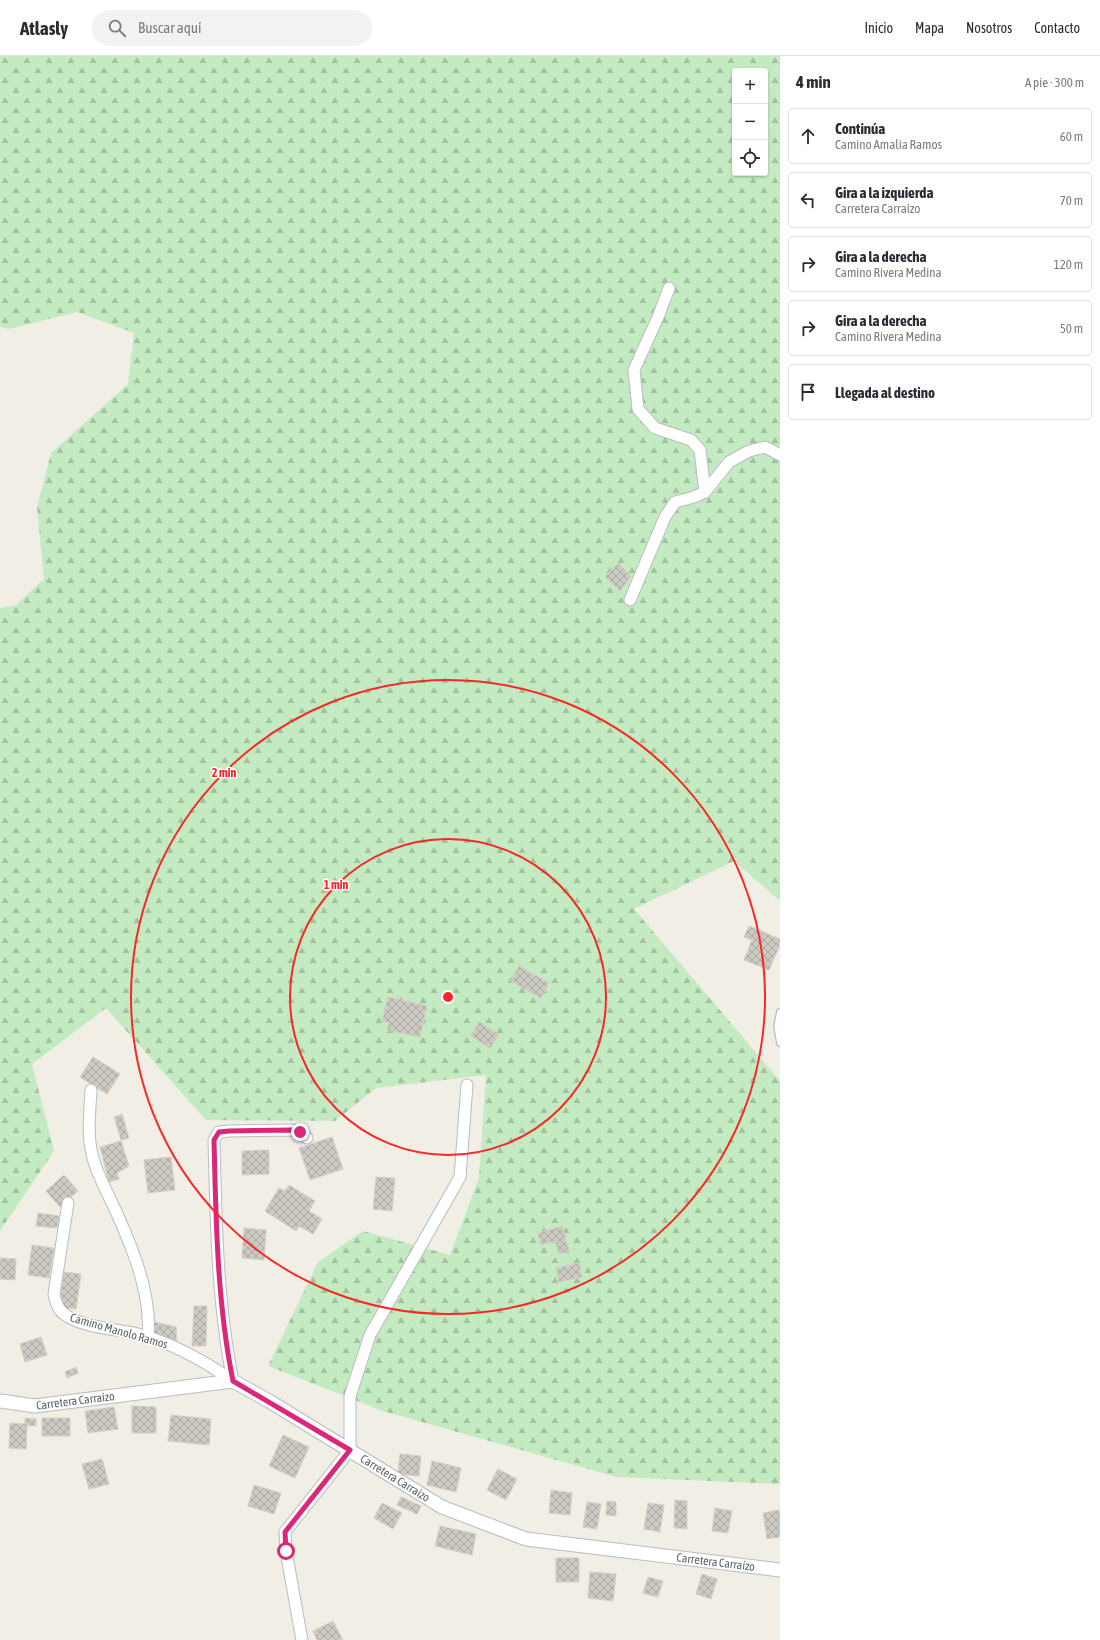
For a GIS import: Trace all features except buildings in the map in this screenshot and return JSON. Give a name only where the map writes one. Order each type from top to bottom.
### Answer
[{"type":"street","points":[[670,288],[634,370],[638,409],[655,428],[691,440],[700,450],[705,492]]},
{"type":"street","points":[[630,600],[665,517],[674,502],[694,497],[705,492],[729,462],[749,451],[765,447],[780,455]]},
{"type":"street","points":[[302,1640],[286,1551],[285,1532],[350,1450],[350,1396],[370,1335],[460,1177],[467,1085]]},
{"type":"street","points":[[92,1090],[90,1141],[92,1153],[102,1183],[135,1261],[149,1319],[148,1337]]},
{"type":"street","points":[[233,1381],[227,1350],[222,1302],[214,1140],[219,1132],[229,1131],[292,1130],[300,1132],[307,1138]]},
{"type":"street","name":"Camino Manolo Ramos","points":[[68,1203],[54,1294],[57,1308],[67,1316],[80,1322],[148,1337],[202,1359],[233,1381]]},
{"type":"street","name":"Carretera Carraízo","points":[[0,1401],[35,1406],[233,1381],[350,1450],[442,1507],[526,1539],[780,1570]]},
{"type":"lane","points":[[780,1012],[777,1026],[780,1044]]},
{"type":"green space","points":[[0,56],[780,56],[780,901],[734,861],[634,909],[780,1081],[780,1484],[617,1477],[383,1411],[268,1366],[318,1262],[363,1231],[450,1255],[479,1178],[486,1075],[376,1088],[335,1121],[206,1120],[106,1008],[32,1064],[54,1151],[0,1231],[0,608],[16,605],[44,579],[37,507],[51,453],[128,384],[134,333],[77,312],[9,329],[0,327]]},
{"type":"route","points":[[286,1551],[285,1532],[350,1450],[233,1381],[227,1350],[222,1302],[214,1140],[219,1132],[229,1131],[292,1130],[300,1132]]}]
